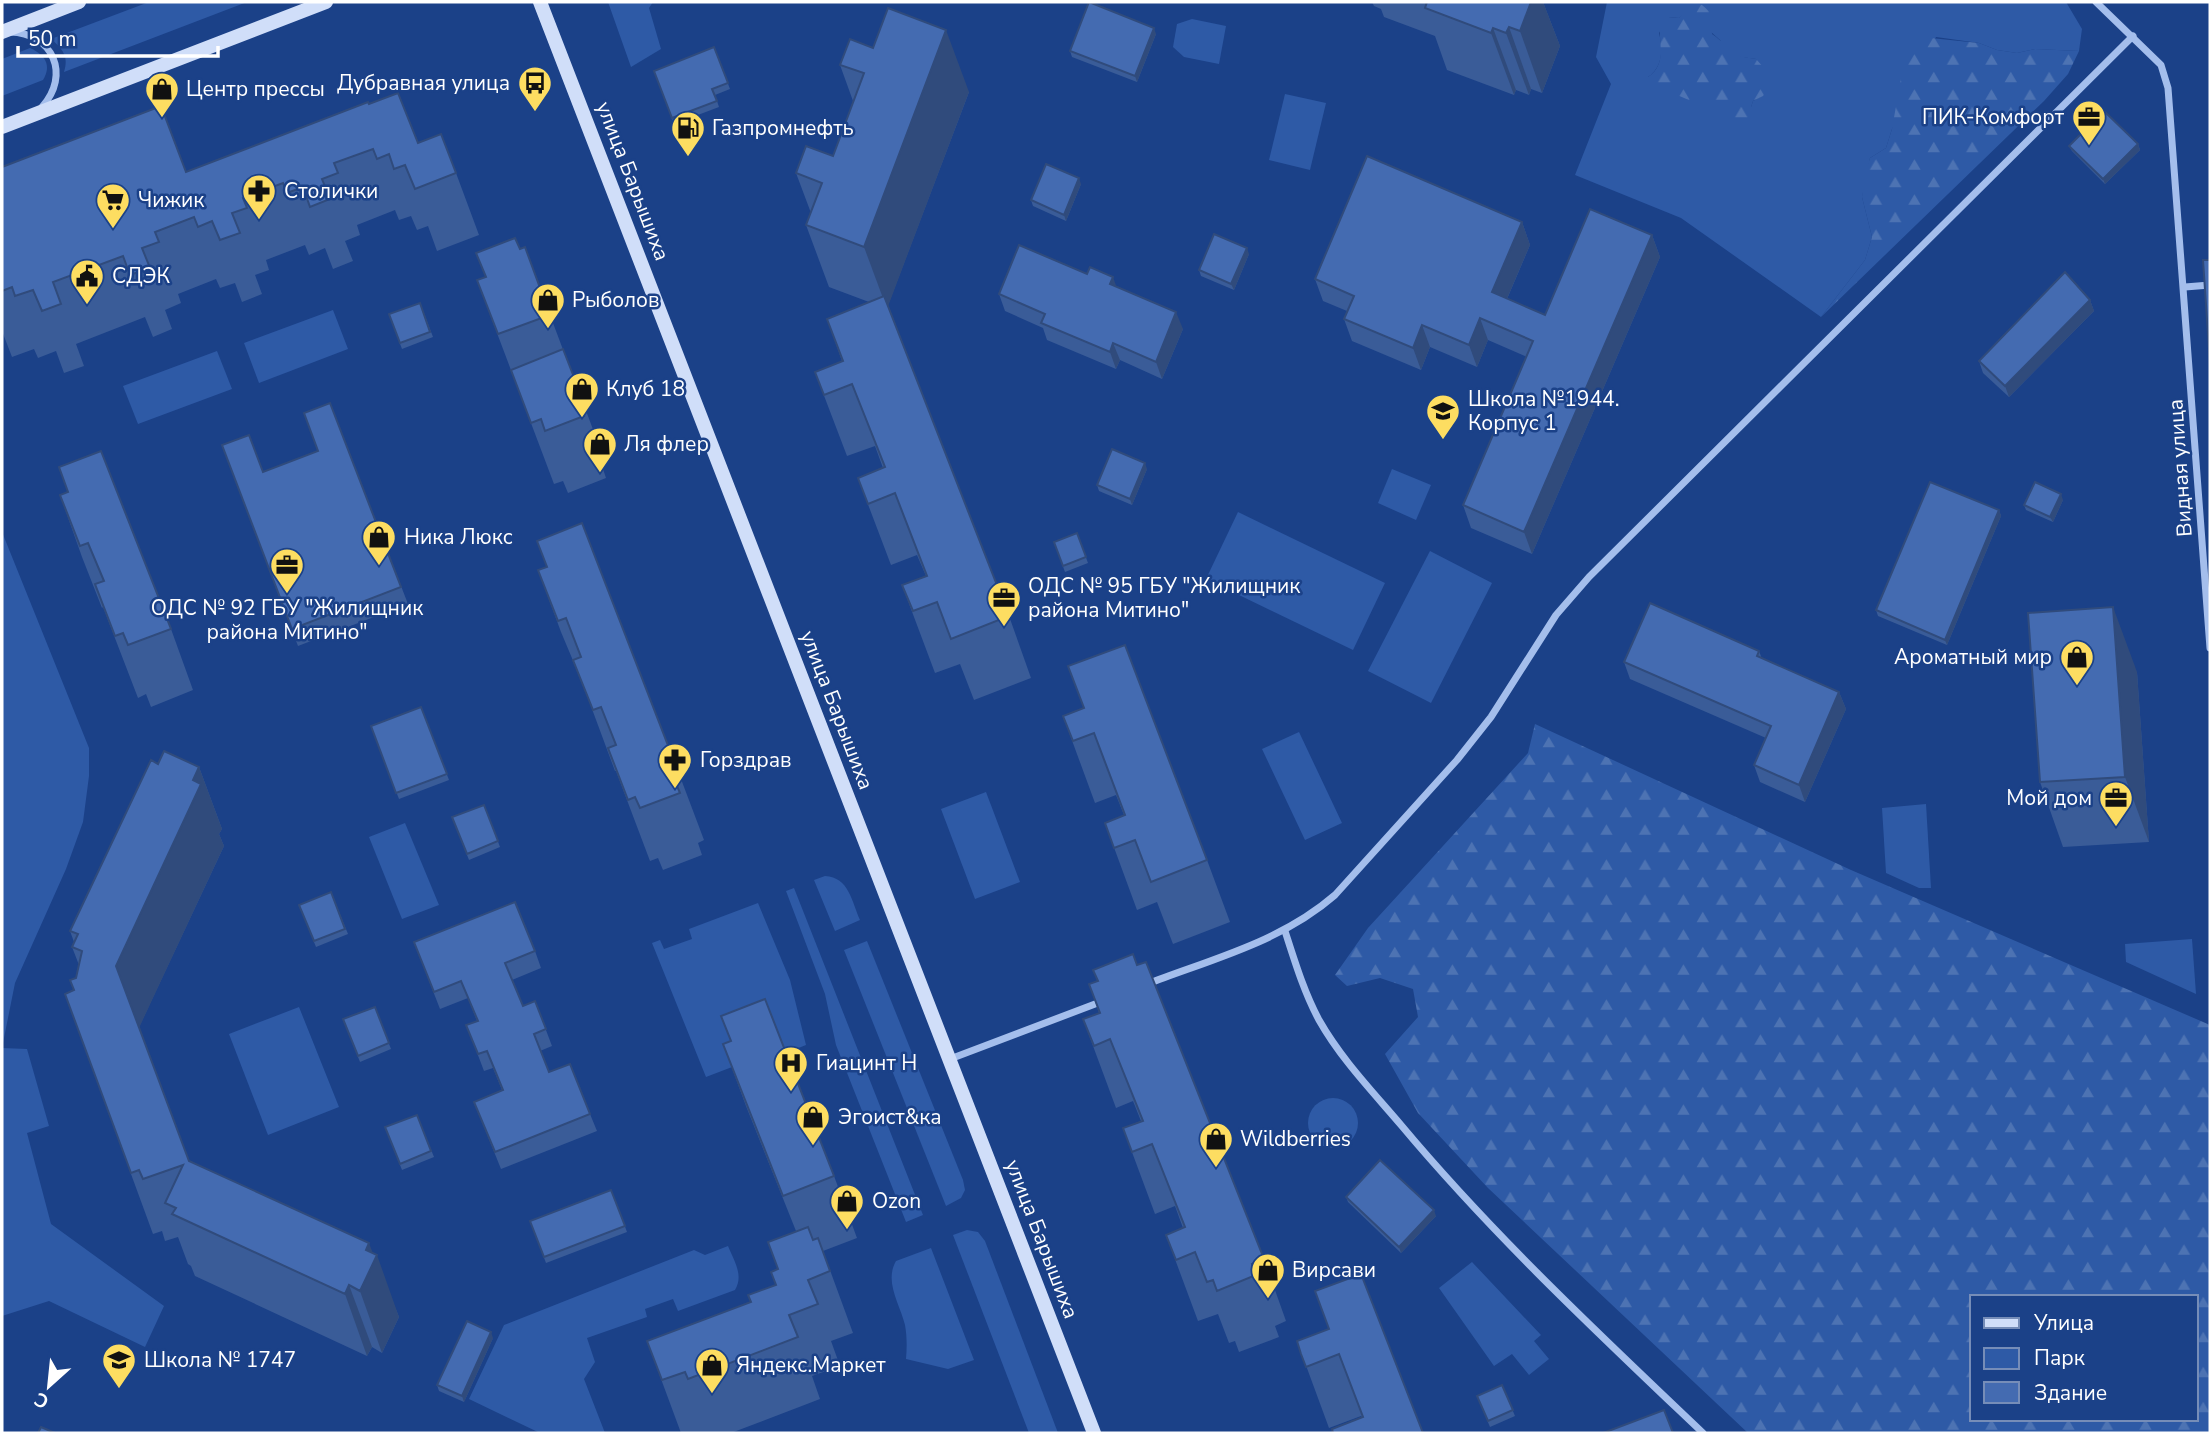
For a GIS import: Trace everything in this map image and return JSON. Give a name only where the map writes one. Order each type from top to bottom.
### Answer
[{"type":"main road","points":[[2,32],[79,2]]},
{"type":"main road","points":[[2,127],[326,2]]},
{"type":"main road","name":"улица Барышиха","points":[[540,2],[1094,1433]]},
{"type":"street","name":"Видная улица","points":[[2096,2],[2161,65],[2168,88],[2210,648]]},
{"type":"street","points":[[2,32],[16,32],[27,36],[43,43],[52,53],[57,78],[52,94],[34,114]]},
{"type":"street","points":[[1140,987],[1285,931],[1315,912],[1335,895],[1457,760],[1491,718],[1556,615],[1589,577],[2133,36]]},
{"type":"street","points":[[2185,287],[2210,285]]},
{"type":"street","points":[[1285,931],[1304,989],[1320,1022],[1354,1069],[1421,1149],[1492,1227],[1572,1310],[1703,1433]]},
{"type":"street","points":[[950,1059],[1115,996]]},
{"type":"green space","points":[[149,2],[247,2],[64,72],[64,54],[51,39]]},
{"type":"green space","points":[[608,2],[653,2],[649,8],[661,49],[631,67]]},
{"type":"green space","points":[[1607,2],[2066,2],[2082,29],[2079,51],[2035,49],[2017,53],[1997,50],[1979,43],[1936,37],[1892,129],[1886,148],[1870,158],[1862,197],[1872,237],[1865,260],[1821,317],[1681,218],[1575,175],[1611,84],[1596,57]],"holes":[[[1687,11],[1734,56],[1756,59],[1762,96],[1753,101],[1751,107],[1648,77],[1659,63],[1659,33],[1669,17],[1679,18]]]},
{"type":"green space","points":[[1692,3],[1702,5],[1710,12],[1712,34],[1730,51],[1756,59],[1764,68],[1768,88],[1763,96],[1753,101],[1752,117],[1745,124],[1649,83],[1648,77],[1658,66],[1660,59],[1660,23],[1668,17],[1679,18]]},
{"type":"green space","points":[[1192,19],[1226,26],[1219,64],[1184,57],[1173,47],[1177,24]]},
{"type":"green space","points":[[1921,37],[1979,43],[1997,50],[2017,53],[2035,49],[2079,51],[2068,74],[2044,101],[1821,317],[1865,260],[1872,237],[1862,197],[1864,177],[1870,158],[1886,148],[1892,129],[1906,49]]},
{"type":"green space","points":[[30,48],[46,61],[46,75],[43,80],[2,96],[2,59]]},
{"type":"green space","points":[[1285,94],[1326,103],[1310,170],[1269,160]]},
{"type":"green space","points":[[333,310],[348,349],[259,383],[244,343]]},
{"type":"green space","points":[[217,351],[232,389],[138,424],[123,386]]},
{"type":"green space","points":[[1392,469],[1431,485],[1416,520],[1378,503]]},
{"type":"green space","points":[[1238,512],[1385,583],[1353,650],[1206,579]]},
{"type":"green space","points":[[2,532],[89,748],[89,776],[83,822],[66,869],[15,983],[2,1048]]},
{"type":"green space","points":[[1430,551],[1492,583],[1431,703],[1368,671]]},
{"type":"green space","points":[[1535,724],[1851,870],[2210,1025],[2210,1433],[1748,1433],[1488,1188],[1418,1113],[1385,1054],[1418,1017],[1413,989],[1380,978],[1347,986],[1335,975],[1368,928],[1528,753]]},
{"type":"green space","points":[[1299,732],[1342,823],[1305,840],[1262,749]]},
{"type":"green space","points":[[986,792],[1020,882],[975,899],[941,809]]},
{"type":"green space","points":[[1926,804],[1931,888],[1919,888],[1886,873],[1882,808]]},
{"type":"green space","points":[[405,823],[439,905],[402,919],[369,837]]},
{"type":"green space","points":[[825,876],[833,877],[845,886],[860,920],[835,931],[814,880]]},
{"type":"green space","points":[[794,888],[923,1215],[906,1222],[836,1045],[825,994],[786,891]]},
{"type":"green space","points":[[758,903],[790,980],[806,1045],[781,1055],[753,1059],[706,1077],[652,943],[660,940],[664,949],[692,939],[689,929]]},
{"type":"green space","points":[[2192,939],[2196,994],[2126,962],[2125,944]]},
{"type":"green space","points":[[867,941],[963,1180],[965,1190],[961,1198],[946,1206],[844,950]]},
{"type":"green space","points":[[299,1007],[339,1107],[268,1135],[229,1034]]},
{"type":"green space","points":[[2,1048],[27,1049],[49,1126],[27,1133],[51,1224],[164,1306],[145,1347],[49,1301],[2,1316]]},
{"type":"green space","points":[[1333,1098],[1351,1105],[1358,1123],[1351,1141],[1333,1148],[1315,1141],[1308,1123],[1315,1105]]},
{"type":"green space","points":[[967,1230],[978,1232],[985,1241],[1058,1433],[1029,1433],[953,1235]]},
{"type":"green space","points":[[728,1246],[739,1279],[735,1290],[678,1311],[673,1299],[645,1309],[647,1317],[587,1338],[595,1362],[584,1379],[605,1433],[540,1433],[469,1399],[504,1325],[694,1250],[705,1255]]},
{"type":"green space","points":[[931,1248],[974,1360],[948,1369],[906,1359],[905,1325],[892,1285],[896,1261]]},
{"type":"green space","points":[[1472,1262],[1541,1335],[1534,1341],[1549,1359],[1529,1375],[1512,1354],[1494,1366],[1439,1288]]},
{"type":"building","points":[[1089,2],[1154,28],[1135,76],[1070,51]]},
{"type":"building","points":[[1427,2],[1531,2],[1520,31],[1509,27],[1506,33],[1493,28],[1491,33],[1425,8]]},
{"type":"building","points":[[888,8],[946,30],[864,247],[806,225],[822,183],[796,173],[806,146],[833,156],[864,73],[840,65],[850,39],[873,48]]},
{"type":"building","points":[[714,47],[728,83],[712,89],[717,101],[672,118],[654,71]]},
{"type":"building","points":[[398,93],[418,143],[441,134],[456,173],[415,189],[405,165],[394,169],[389,154],[377,159],[373,149],[334,163],[338,173],[322,179],[330,199],[310,207],[303,187],[287,193],[283,183],[243,198],[247,208],[232,213],[240,233],[220,240],[212,221],[198,227],[194,217],[155,232],[159,242],[142,248],[150,268],[130,275],[123,256],[53,282],[61,304],[42,311],[33,290],[15,296],[12,287],[2,291],[2,167],[161,106],[186,172]]},
{"type":"building","points":[[2104,111],[2138,144],[2103,179],[2069,146]]},
{"type":"building","points":[[1367,156],[1522,222],[1492,292],[1545,315],[1590,209],[1652,235],[1524,532],[1463,505],[1533,341],[1480,318],[1469,345],[1422,325],[1413,348],[1344,319],[1354,296],[1315,279]]},
{"type":"building","points":[[1046,164],[1079,178],[1064,215],[1031,200]]},
{"type":"building","points":[[1214,234],[1247,248],[1231,284],[1199,270]]},
{"type":"building","points":[[515,238],[520,249],[525,247],[550,315],[498,334],[477,280],[486,277],[476,253]]},
{"type":"building","points":[[1019,245],[1087,274],[1090,267],[1113,277],[1110,284],[1176,312],[1156,362],[1113,343],[1110,352],[1041,323],[1045,314],[999,294]]},
{"type":"building","points":[[2203,260],[2210,260],[2210,364]]},
{"type":"building","points":[[2065,272],[2090,300],[2005,386],[1979,361]]},
{"type":"building","points":[[884,296],[1009,616],[951,639],[937,602],[913,611],[902,585],[927,576],[895,493],[868,504],[858,478],[885,467],[852,384],[824,395],[815,372],[843,361],[827,319]]},
{"type":"building","points":[[420,303],[430,332],[400,343],[389,314]]},
{"type":"building","points":[[563,349],[584,403],[579,405],[584,416],[545,431],[541,419],[531,423],[511,370]]},
{"type":"building","points":[[330,403],[401,587],[292,629],[222,445],[249,435],[263,472],[318,451],[304,413]]},
{"type":"building","points":[[1112,449],[1145,463],[1130,499],[1097,485]]},
{"type":"building","points":[[101,451],[171,629],[128,645],[123,633],[115,636],[95,584],[104,581],[88,543],[80,546],[60,495],[68,492],[59,467]]},
{"type":"building","points":[[1930,482],[1999,510],[1945,640],[1876,610]]},
{"type":"building","points":[[2035,482],[2061,494],[2050,517],[2024,505]]},
{"type":"building","points":[[582,523],[681,779],[675,781],[680,793],[640,808],[635,797],[628,800],[608,748],[616,745],[601,707],[593,710],[573,660],[581,657],[566,618],[558,621],[538,570],[547,567],[537,541]]},
{"type":"building","points":[[1077,533],[1086,557],[1063,566],[1054,542]]},
{"type":"building","points":[[1650,603],[1759,651],[1757,656],[1839,692],[1799,785],[1754,765],[1771,726],[1624,662]]},
{"type":"building","points":[[2113,607],[2125,777],[2040,782],[2028,613]]},
{"type":"building","points":[[1125,645],[1207,860],[1151,882],[1135,840],[1114,848],[1105,823],[1125,815],[1094,733],[1073,741],[1063,716],[1084,708],[1068,666]]},
{"type":"building","points":[[421,707],[447,774],[396,793],[371,726]]},
{"type":"building","points":[[164,751],[199,767],[193,780],[201,784],[116,966],[189,1161],[369,1243],[366,1250],[377,1255],[360,1291],[349,1285],[345,1294],[172,1214],[176,1208],[165,1203],[183,1165],[143,1179],[139,1170],[131,1173],[65,994],[74,990],[70,980],[76,978],[82,951],[72,947],[78,934],[70,931],[151,760],[158,764]]},
{"type":"building","points":[[484,805],[498,841],[467,854],[452,817]]},
{"type":"building","points":[[331,892],[345,929],[314,941],[299,905]]},
{"type":"building","points":[[515,902],[535,951],[505,963],[523,1006],[535,1001],[546,1029],[534,1034],[549,1072],[570,1064],[590,1114],[495,1152],[474,1102],[503,1090],[487,1051],[478,1054],[466,1025],[478,1021],[461,981],[434,992],[414,942]]},
{"type":"building","points":[[1133,954],[1137,965],[1146,962],[1264,1259],[1252,1264],[1256,1275],[1217,1291],[1213,1280],[1207,1282],[1195,1252],[1176,1260],[1166,1235],[1185,1227],[1152,1144],[1132,1152],[1123,1128],[1143,1121],[1110,1039],[1094,1046],[1083,1019],[1100,1013],[1089,984],[1098,981],[1093,970]]},
{"type":"building","points":[[765,999],[834,1176],[783,1196],[723,1044],[731,1041],[721,1016]]},
{"type":"building","points":[[375,1007],[389,1043],[358,1056],[343,1019]]},
{"type":"building","points":[[417,1115],[431,1151],[400,1164],[385,1127]]},
{"type":"building","points":[[1380,1160],[1434,1210],[1399,1247],[1346,1197]]},
{"type":"building","points":[[611,1190],[625,1226],[544,1257],[530,1221]]},
{"type":"building","points":[[808,1227],[813,1240],[818,1238],[830,1271],[808,1280],[818,1304],[789,1315],[798,1337],[688,1379],[685,1372],[662,1380],[647,1341],[751,1302],[748,1295],[776,1285],[771,1272],[778,1269],[768,1242]]},
{"type":"building","points":[[1361,1274],[1423,1433],[1333,1433],[1332,1429],[1363,1417],[1339,1354],[1306,1367],[1297,1341],[1329,1329],[1315,1291]]},
{"type":"building","points":[[467,1321],[491,1332],[462,1396],[437,1385]]},
{"type":"building","points":[[1502,1385],[1513,1410],[1488,1421],[1477,1396]]},
{"type":"building","points":[[1664,1410],[1673,1433],[1603,1433]]},
{"type":"building","points":[[41,1427],[55,1433],[38,1433]]},
{"type":"place","name":"Дубравная улица","points":[[535,113]]},
{"type":"place","name":"Центр прессы","points":[[162,119]]},
{"type":"place","name":"ПИК-Комфорт","points":[[2089,147]]},
{"type":"place","name":"Газпромнефть","points":[[688,158]]},
{"type":"place","name":"Столички","points":[[259,221]]},
{"type":"place","name":"Чижик","points":[[113,230]]},
{"type":"place","name":"СДЭК","points":[[87,306]]},
{"type":"place","name":"Рыболов","points":[[548,330]]},
{"type":"place","name":"Клуб 18","points":[[582,419]]},
{"type":"place","name":"Школа №1944. Корпус 1","points":[[1443,441]]},
{"type":"place","name":"Ля флер","points":[[600,474]]},
{"type":"place","name":"Ника Люкс","points":[[379,567]]},
{"type":"place","name":"ОДС № 92 ГБУ \"Жилищник района Митино\"","points":[[287,595]]},
{"type":"place","name":"ОДС № 95 ГБУ \"Жилищник района Митино\"","points":[[1004,628]]},
{"type":"place","name":"Ароматный мир","points":[[2077,687]]},
{"type":"place","name":"Горздрав","points":[[675,790]]},
{"type":"place","name":"Мой дом","points":[[2116,828]]},
{"type":"place","name":"Гиацинт Н","points":[[791,1093]]},
{"type":"place","name":"Эгоист&ка","points":[[813,1147]]},
{"type":"place","name":"Wildberries","points":[[1216,1169]]},
{"type":"place","name":"Ozon","points":[[847,1231]]},
{"type":"place","name":"Вирсави","points":[[1268,1300]]},
{"type":"place","name":"Школа № 1747","points":[[119,1390]]},
{"type":"place","name":"Яндекс.Маркет","points":[[712,1395]]}]
